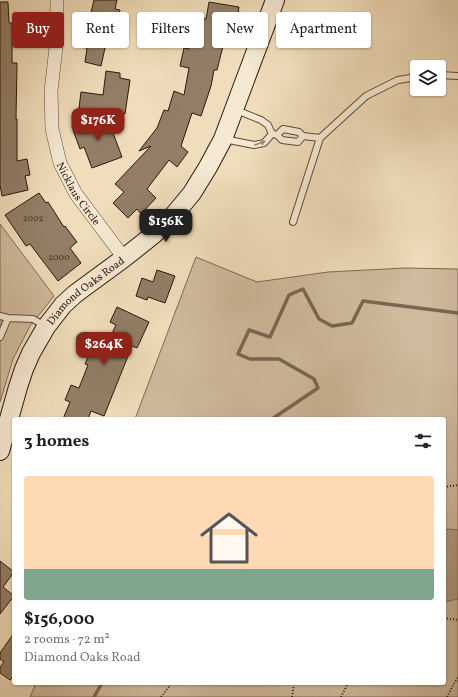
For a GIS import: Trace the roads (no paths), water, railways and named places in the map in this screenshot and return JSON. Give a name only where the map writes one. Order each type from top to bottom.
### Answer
[{"type":"street","name":"Nicklaus Circle","points":[[58,0],[56,47],[51,91],[52,129],[60,163],[76,194],[124,258]]},
{"type":"street","name":"Diamond Oaks Road","points":[[0,451],[24,369],[31,352],[46,327],[75,294],[124,258],[152,235],[173,216],[192,193],[223,138],[275,0]]},
{"type":"lane","points":[[446,75],[458,76]]},
{"type":"lane","points":[[293,222],[320,138],[366,96],[398,80],[410,78]]},
{"type":"lane","points":[[234,109],[261,120],[268,125],[274,134],[282,140],[298,142],[304,136]]},
{"type":"lane","points":[[223,138],[254,145],[264,143],[274,134],[283,129],[299,132],[304,136],[320,138]]},
{"type":"lane","points":[[0,316],[8,318],[33,319],[46,327]]},
{"type":"lane","points":[[0,337],[8,318]]},
{"type":"waterway","points":[[275,417],[318,388],[314,379],[279,359],[250,359],[238,354],[249,330],[270,337],[289,295],[303,289],[319,319],[332,326],[352,323],[363,301],[458,313]]},
{"type":"waterway","points":[[94,697],[101,685]]}]
